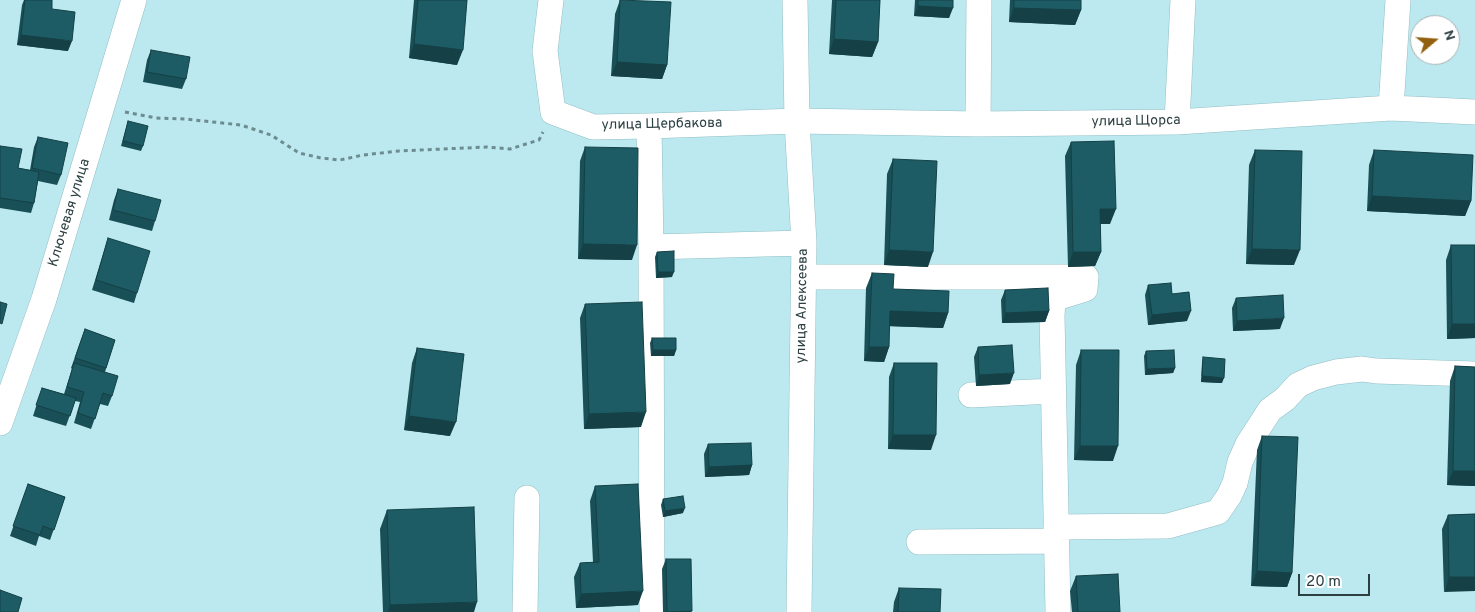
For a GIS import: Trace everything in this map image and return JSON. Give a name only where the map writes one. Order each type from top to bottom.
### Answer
[{"type":"street","name":"Ключевая улица","points":[[0,423],[44,299],[134,0]]},
{"type":"street","points":[[551,0],[545,51],[553,112]]},
{"type":"street","name":"улица Алексеева","points":[[795,0],[797,122],[804,243],[799,612]]},
{"type":"street","points":[[978,124],[979,0]]},
{"type":"street","points":[[1177,122],[1183,0]]},
{"type":"street","points":[[1391,108],[1398,0]]},
{"type":"street","name":"улица Щорса","points":[[797,122],[978,124],[1177,122],[1391,108],[1475,112]]},
{"type":"street","name":"улица Щербакова","points":[[553,112],[593,127],[797,122]]},
{"type":"street","points":[[649,126],[652,612]]},
{"type":"street","points":[[651,246],[804,243]]},
{"type":"street","points":[[803,277],[1086,277],[1084,289],[1059,296],[1053,302],[1058,612]]},
{"type":"street","points":[[918,542],[1168,526],[1218,512],[1229,496],[1248,444],[1265,417],[1270,410],[1298,385],[1313,378],[1336,372],[1362,369],[1475,374]]},
{"type":"street","points":[[971,395],[1053,391]]},
{"type":"street","points":[[525,612],[527,498]]},
{"type":"path","points":[[121,112],[156,118],[241,125],[271,134],[298,153],[340,160],[399,151],[510,149],[539,140],[553,112]]},
{"type":"building","points":[[25,0],[52,0],[52,9],[75,12],[72,41],[21,35]]},
{"type":"building","points":[[418,0],[467,0],[463,50],[414,44]]},
{"type":"building","points":[[620,0],[671,2],[667,65],[617,62]]},
{"type":"building","points":[[836,0],[880,0],[878,42],[834,39]]},
{"type":"building","points":[[918,0],[953,0],[953,8],[918,6]]},
{"type":"building","points":[[1014,0],[1081,0],[1081,10],[1014,8]]},
{"type":"building","points":[[151,50],[190,57],[186,79],[147,72]]},
{"type":"building","points":[[128,121],[148,126],[143,146],[123,141]]},
{"type":"building","points":[[38,137],[68,143],[61,175],[32,168]]},
{"type":"building","points":[[1114,141],[1116,209],[1100,209],[1101,252],[1073,252],[1071,142]]},
{"type":"building","points":[[0,146],[22,149],[18,168],[39,172],[34,203],[0,198]]},
{"type":"building","points":[[585,147],[638,148],[637,245],[583,244]]},
{"type":"building","points":[[1255,150],[1302,151],[1300,250],[1252,249]]},
{"type":"building","points":[[1374,150],[1473,155],[1471,201],[1372,196]]},
{"type":"building","points":[[893,159],[937,161],[933,252],[889,250]]},
{"type":"building","points":[[118,189],[161,200],[155,221],[113,210]]},
{"type":"building","points":[[108,238],[150,251],[137,293],[96,280]]},
{"type":"building","points":[[1451,245],[1475,245],[1475,324],[1452,324]]},
{"type":"building","points":[[674,251],[674,272],[658,272],[657,252]]},
{"type":"building","points":[[872,273],[894,274],[893,289],[949,291],[948,313],[890,311],[889,347],[869,347]]},
{"type":"building","points":[[1171,283],[1172,294],[1189,292],[1191,311],[1152,315],[1148,285]]},
{"type":"building","points":[[1048,288],[1049,311],[1005,313],[1005,290]]},
{"type":"building","points":[[1283,295],[1284,318],[1237,321],[1236,298]]},
{"type":"building","points":[[0,302],[7,304],[2,324],[0,323]]},
{"type":"building","points":[[642,302],[646,412],[589,414],[585,304]]},
{"type":"building","points":[[85,329],[115,340],[106,368],[75,358]]},
{"type":"building","points":[[652,338],[676,338],[676,350],[653,350]]},
{"type":"building","points":[[1012,345],[1014,373],[979,375],[978,347]]},
{"type":"building","points":[[417,348],[464,354],[456,422],[409,416]]},
{"type":"building","points":[[1081,350],[1119,350],[1118,446],[1080,446]]},
{"type":"building","points":[[1174,350],[1175,368],[1147,369],[1146,351]]},
{"type":"building","points":[[1203,357],[1225,359],[1224,378],[1202,376]]},
{"type":"building","points":[[74,363],[118,376],[112,396],[103,393],[95,419],[78,413],[84,392],[67,387]]},
{"type":"building","points":[[894,363],[937,363],[936,435],[893,435]]},
{"type":"building","points":[[1455,366],[1475,367],[1475,471],[1453,471]]},
{"type":"building","points":[[42,388],[76,398],[70,416],[36,405]]},
{"type":"building","points":[[1262,436],[1298,437],[1292,573],[1257,571]]},
{"type":"building","points":[[751,443],[752,465],[709,467],[708,444]]},
{"type":"building","points":[[28,484],[65,497],[54,530],[43,526],[40,535],[13,526]]},
{"type":"building","points":[[638,484],[643,591],[581,594],[580,563],[599,562],[595,486]]},
{"type":"building","points":[[683,496],[685,508],[665,511],[663,499]]},
{"type":"building","points":[[474,507],[477,602],[390,605],[387,510]]},
{"type":"building","points":[[1475,514],[1475,577],[1449,577],[1448,515]]},
{"type":"building","points":[[666,559],[691,559],[692,611],[667,612]]},
{"type":"building","points":[[1118,574],[1120,612],[1078,612],[1076,576]]},
{"type":"building","points":[[899,588],[941,589],[940,612],[898,612]]},
{"type":"building","points":[[0,590],[22,598],[18,612],[0,612]]}]
